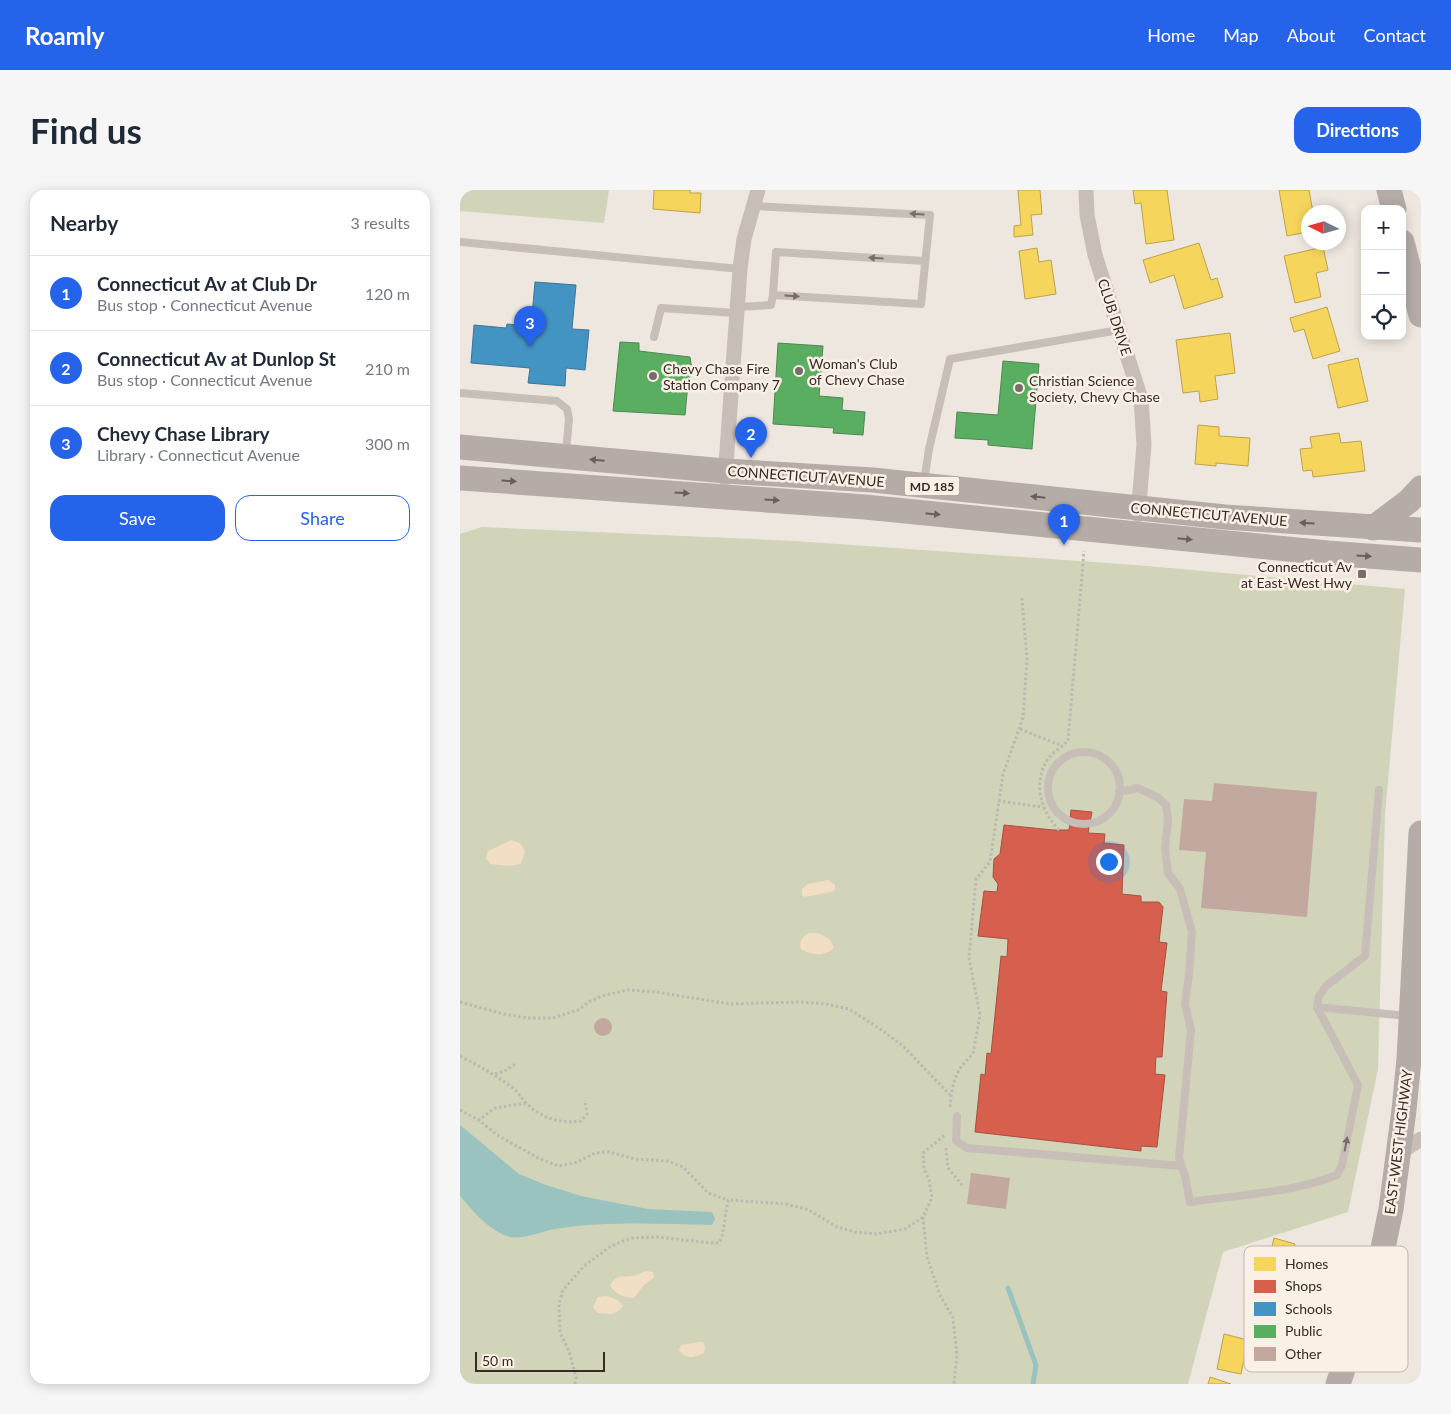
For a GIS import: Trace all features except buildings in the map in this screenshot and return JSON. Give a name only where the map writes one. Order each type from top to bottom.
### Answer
[{"type":"main road","points":[[1389,190],[1393,205]]},
{"type":"main road","points":[[1404,250],[1421,315]]},
{"type":"main road","name":"CONNECTICUT AVENUE","points":[[460,447],[565,457],[723,496],[865,506],[1328,553],[1421,560]]},
{"type":"main road","name":"CONNECTICUT AVENUE","points":[[460,478],[644,477],[725,471],[873,480],[1225,517],[1421,530]]},
{"type":"main road","points":[[1373,528],[1404,505],[1421,488]]},
{"type":"main road","name":"EAST-WEST HIGHWAY","points":[[1383,1246],[1415,1067],[1411,1017],[1421,833]]},
{"type":"main road","name":"EAST-WEST HIGHWAY","points":[[1338,1384],[1342,1372]]},
{"type":"street","points":[[723,496],[740,269],[744,239],[758,190]]},
{"type":"street","name":"CLUB DRIVE","points":[[1086,190],[1087,215],[1095,255],[1141,399],[1144,444],[1136,534]]},
{"type":"street","points":[[1399,1153],[1421,1139]]},
{"type":"lane","points":[[754,206],[930,215],[921,304],[772,295]]},
{"type":"lane","points":[[460,242],[740,269]]},
{"type":"lane","points":[[654,338],[661,308],[737,310],[771,305],[776,252],[925,261]]},
{"type":"lane","points":[[924,485],[929,449],[950,359],[1119,330]]},
{"type":"lane","points":[[460,393],[557,401],[566,409],[569,419],[565,457]]},
{"type":"lane","points":[[1089,752],[1101,755],[1113,766],[1118,778],[1119,792],[1116,804],[1108,815],[1097,821],[1084,824],[1072,822],[1059,815],[1052,805],[1047,789],[1049,776],[1060,761],[1070,754],[1089,752]]},
{"type":"lane","points":[[1119,792],[1138,788],[1166,805],[1168,820],[1165,848],[1168,873],[1180,889],[1192,932],[1184,1004],[1191,1030],[1179,1158],[1190,1202],[1322,1181],[1337,1175],[1342,1165],[1358,1085],[1317,1007],[1319,996],[1326,986],[1365,956],[1379,790]]},
{"type":"lane","points":[[1317,1007],[1411,1017]]},
{"type":"lane","points":[[953,1115],[956,1141],[967,1148],[1181,1166]]},
{"type":"path","points":[[1059,830],[1050,820],[1043,807],[1040,784],[1048,759],[1068,741],[1084,551]]},
{"type":"path","points":[[953,1115],[950,1096],[951,1086],[962,1064],[973,1054],[980,1015],[969,958],[976,879],[990,862],[1003,774],[1023,718],[1027,660],[1022,598]]},
{"type":"path","points":[[1020,729],[1063,746]]},
{"type":"path","points":[[998,801],[1043,807]]},
{"type":"path","points":[[460,1002],[504,1014],[528,1018],[553,1018],[578,1010],[590,1001],[605,995],[628,990],[656,992],[730,1004],[799,1002],[826,1004],[849,1009],[902,1045],[950,1096]]},
{"type":"path","points":[[460,1056],[495,1074],[515,1090],[526,1103],[545,1117],[568,1123],[581,1121],[587,1114],[585,1100]]},
{"type":"path","points":[[495,1074],[517,1063]]},
{"type":"path","points":[[479,1120],[494,1108],[526,1103]]},
{"type":"path","points":[[460,1110],[479,1120],[497,1135],[538,1158],[558,1166],[578,1162],[595,1153],[609,1152],[635,1159],[667,1161],[683,1168],[708,1193],[728,1200],[786,1204],[809,1210],[837,1227],[855,1232],[876,1234],[905,1229],[923,1217],[932,1198],[929,1180],[924,1169],[923,1153],[947,1133],[946,1154],[948,1168],[963,1186]]},
{"type":"path","points":[[575,1384],[576,1377],[569,1351],[560,1333],[559,1304],[563,1290],[584,1266],[611,1246],[631,1238],[658,1237],[710,1243],[719,1242],[722,1237],[728,1200]]},
{"type":"path","points":[[923,1217],[927,1257],[940,1295],[953,1318],[957,1356],[954,1384]]},
{"type":"green space","points":[[460,190],[609,190],[604,223],[460,211]]},
{"type":"green space","points":[[482,527],[795,541],[1136,565],[1405,589],[1385,815],[1378,1069],[1348,1212],[1223,1252],[1188,1384],[460,1384],[460,534]]},
{"type":"sand","points":[[511,840],[520,843],[525,851],[521,864],[510,866],[490,864],[486,858],[488,851]]},
{"type":"sand","points":[[829,880],[835,885],[835,889],[832,892],[804,897],[802,895],[802,889],[808,884]]},
{"type":"sand","points":[[809,933],[817,933],[824,936],[830,940],[834,947],[823,954],[809,953],[801,949],[800,943],[802,939]]},
{"type":"sand","points":[[647,1271],[653,1272],[654,1277],[643,1286],[634,1298],[620,1295],[610,1285],[617,1277],[633,1276]]},
{"type":"sand","points":[[606,1296],[618,1300],[623,1306],[615,1313],[598,1313],[593,1307],[598,1297]]},
{"type":"sand","points":[[703,1342],[705,1347],[704,1353],[700,1355],[687,1357],[679,1350],[681,1345]]},
{"type":"water","points":[[460,1125],[519,1174],[546,1185],[581,1196],[648,1209],[712,1212],[715,1219],[712,1225],[633,1224],[574,1226],[515,1238],[510,1237],[489,1226],[460,1196]]},
{"type":"waterway","points":[[1008,1288],[1036,1365],[1033,1384]]},
{"type":"place","name":"Chevy Chase Library","points":[[530,347]]},
{"type":"place","name":"Woman's Club of Chevy Chase","points":[[799,371]]},
{"type":"place","name":"Chevy Chase Fire Station Company 7","points":[[653,376]]},
{"type":"place","name":"Christian Science Society, Chevy Chase","points":[[1019,388]]},
{"type":"place","name":"Connecticut Av at Dunlop St","points":[[751,458]]},
{"type":"place","name":"Connecticut Av at Club Dr","points":[[1064,545]]},
{"type":"place","name":"Connecticut Av at East-West Hwy","points":[[1362,574]]}]
